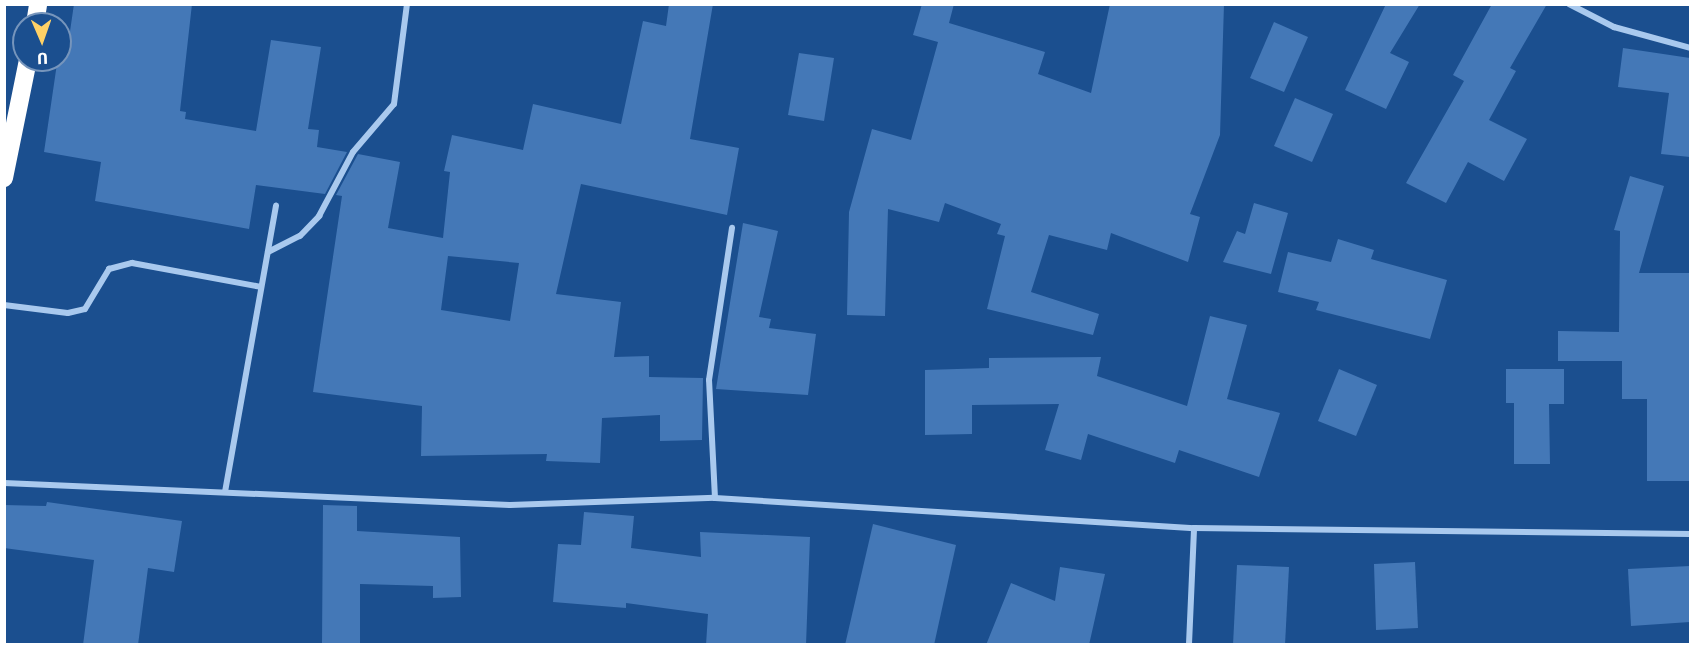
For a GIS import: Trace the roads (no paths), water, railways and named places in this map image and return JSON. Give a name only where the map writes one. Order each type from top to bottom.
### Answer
[{"type":"highway","points":[[4,178],[26,72]]},
{"type":"street","points":[[268,252],[300,236],[320,216],[353,152],[394,104],[407,4]]},
{"type":"street","points":[[1569,4],[1614,27],[1690,48]]},
{"type":"street","points":[[225,492],[276,205]]},
{"type":"street","points":[[715,498],[709,380],[732,228]]},
{"type":"street","points":[[4,305],[68,313],[85,309],[109,269],[132,263],[261,287]]},
{"type":"street","points":[[4,483],[510,505],[715,498],[1194,528],[1690,534]]},
{"type":"street","points":[[1189,645],[1194,528]]}]
